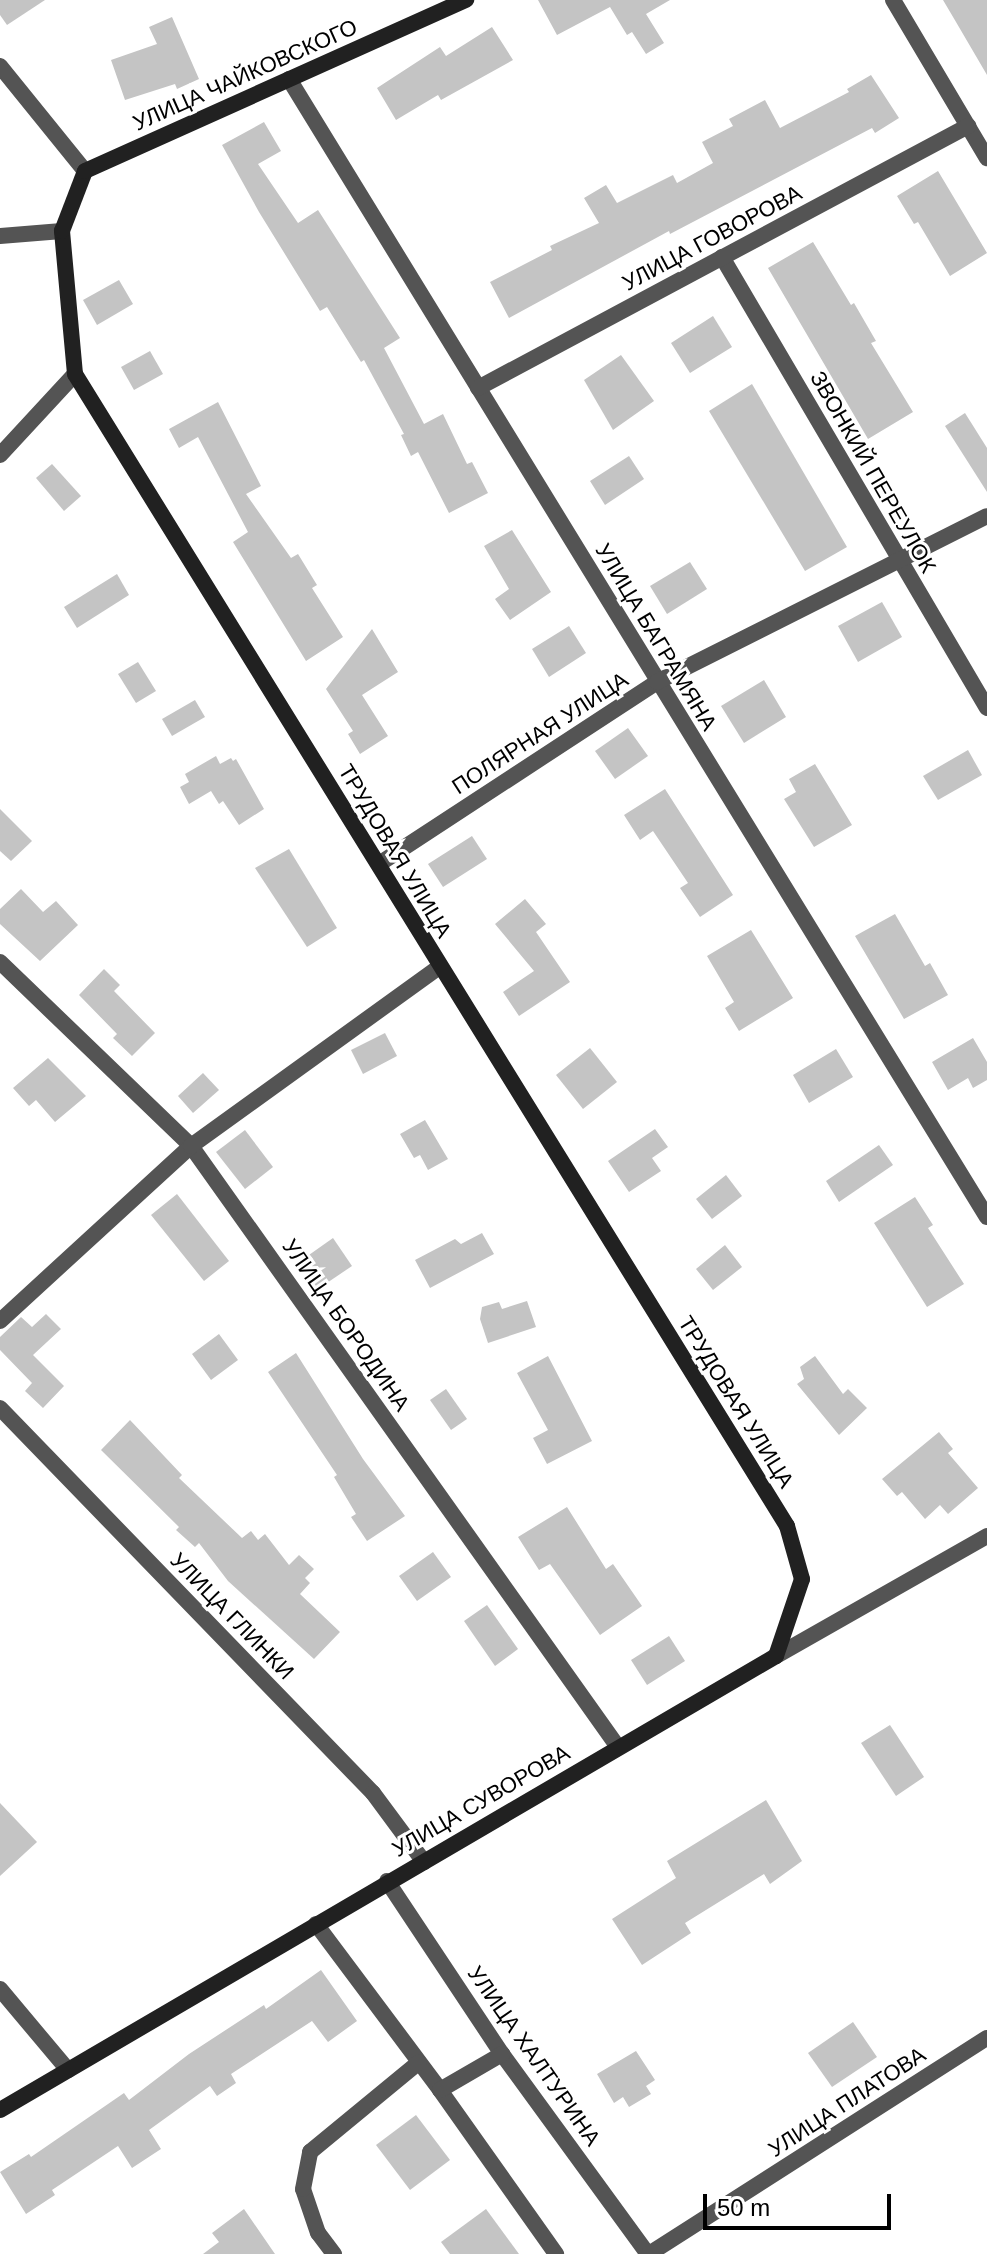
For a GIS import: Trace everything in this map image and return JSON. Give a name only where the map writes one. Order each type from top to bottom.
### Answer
[{"type":"main road","name":"УЛИЦА ЧАЙКОВСКОГО","points":[[85,171],[466,0]]},
{"type":"main road","name":"ТРУДОВАЯ УЛИЦА","points":[[85,171],[62,231],[75,374],[787,1526],[802,1579],[776,1656]]},
{"type":"main road","name":"УЛИЦА СУВОРОВА","points":[[0,2110],[776,1656]]},
{"type":"street","points":[[893,0],[987,158]]},
{"type":"street","points":[[0,66],[85,171]]},
{"type":"street","name":"УЛИЦА БАГРАМЯНА","points":[[289,79],[987,1217]]},
{"type":"street","name":"УЛИЦА ГОВОРОВА","points":[[478,388],[968,126]]},
{"type":"street","points":[[0,236],[62,231]]},
{"type":"street","name":"ЗВОНКИЙ ПЕРЕУЛОК","points":[[722,257],[987,708]]},
{"type":"street","points":[[0,455],[75,374]]},
{"type":"street","name":"ПОЛЯРНАЯ УЛИЦА","points":[[379,864],[657,682],[987,516]]},
{"type":"street","name":"УЛИЦА БОРОДИНА","points":[[0,962],[191,1146],[618,1747]]},
{"type":"street","points":[[0,1321],[191,1146],[439,967]]},
{"type":"street","name":"УЛИЦА ГЛИНКИ","points":[[0,1408],[373,1793],[424,1862]]},
{"type":"street","name":"УЛИЦА СУВОРОВА","points":[[776,1656],[987,1536]]},
{"type":"street","name":"УЛИЦА ХАЛТУРИНА","points":[[387,1881],[502,2054],[649,2254]]},
{"type":"street","points":[[316,1924],[440,2090],[556,2254]]},
{"type":"street","points":[[0,1989],[68,2070]]},
{"type":"street","name":"УЛИЦА ПЛАТОВА","points":[[649,2254],[987,2038]]},
{"type":"street","points":[[440,2090],[502,2054]]},
{"type":"street","points":[[334,2254],[318,2233],[303,2189],[310,2152],[419,2062]]},
{"type":"building","points":[[0,0],[45,0],[7,25],[0,15]]},
{"type":"building","points":[[538,0],[670,0],[646,14],[664,43],[646,54],[632,32],[627,35],[610,7],[557,35]]},
{"type":"building","points":[[943,0],[987,0],[987,75],[956,22]]},
{"type":"building","points":[[172,17],[199,79],[177,89],[175,84],[125,100],[111,60],[157,44],[149,27]]},
{"type":"building","points":[[492,27],[513,60],[441,100],[438,95],[396,120],[377,88],[440,47],[446,56]]},
{"type":"building","points":[[871,75],[899,118],[875,133],[872,128],[670,234],[669,231],[509,318],[490,282],[552,250],[550,246],[599,223],[584,198],[606,185],[617,203],[673,175],[677,183],[713,163],[702,142],[733,126],[729,119],[765,100],[780,128],[849,92],[847,89]]},
{"type":"building","points":[[264,122],[281,151],[258,164],[298,223],[318,210],[400,338],[384,348],[424,424],[443,414],[467,464],[472,462],[488,493],[449,513],[418,452],[411,456],[401,435],[404,434],[364,360],[361,362],[327,307],[320,311],[259,212],[222,145]]},
{"type":"building","points":[[938,171],[987,253],[950,276],[918,222],[914,224],[897,196]]},
{"type":"building","points":[[813,242],[851,305],[854,303],[876,341],[871,343],[913,412],[868,439],[768,268]]},
{"type":"building","points":[[119,280],[133,304],[97,325],[83,300]]},
{"type":"building","points":[[713,316],[732,347],[690,373],[671,343]]},
{"type":"building","points":[[150,351],[163,374],[134,390],[121,367]]},
{"type":"building","points":[[621,355],[654,401],[613,430],[584,380]]},
{"type":"building","points":[[752,384],[847,547],[805,571],[709,411]]},
{"type":"building","points":[[218,402],[261,486],[246,494],[291,558],[298,554],[317,585],[312,588],[343,637],[306,661],[233,542],[248,532],[198,437],[179,448],[169,429]]},
{"type":"building","points":[[965,413],[987,448],[987,492],[945,426]]},
{"type":"building","points":[[629,456],[644,479],[605,505],[590,481]]},
{"type":"building","points":[[52,464],[81,496],[64,511],[36,478]]},
{"type":"building","points":[[512,530],[551,592],[510,620],[495,599],[509,589],[484,546]]},
{"type":"building","points":[[690,562],[707,589],[667,614],[650,586]]},
{"type":"building","points":[[117,574],[129,595],[77,628],[64,607]]},
{"type":"building","points":[[882,602],[902,637],[858,662],[838,626]]},
{"type":"building","points":[[569,626],[586,653],[549,677],[532,649]]},
{"type":"building","points":[[372,629],[398,672],[362,695],[388,736],[360,754],[348,734],[353,731],[326,689]]},
{"type":"building","points":[[138,662],[156,691],[136,703],[118,674]]},
{"type":"building","points":[[764,680],[786,717],[744,743],[721,706]]},
{"type":"building","points":[[195,700],[205,717],[172,736],[162,719]]},
{"type":"building","points":[[628,728],[648,756],[615,779],[595,751]]},
{"type":"building","points":[[968,750],[982,775],[938,800],[923,776]]},
{"type":"building","points":[[216,756],[220,764],[231,758],[233,761],[236,759],[264,809],[239,825],[223,801],[219,804],[211,791],[189,804],[180,787],[189,782],[185,774]]},
{"type":"building","points":[[815,764],[852,825],[814,847],[784,799],[796,792],[789,779]]},
{"type":"building","points":[[665,789],[733,895],[700,917],[680,888],[688,883],[653,831],[640,840],[624,815]]},
{"type":"building","points":[[0,809],[32,841],[11,861],[0,851]]},
{"type":"building","points":[[472,836],[487,859],[443,887],[428,864]]},
{"type":"building","points":[[289,849],[337,928],[307,947],[255,868]]},
{"type":"building","points":[[21,889],[43,912],[56,901],[78,925],[40,961],[0,924],[0,909]]},
{"type":"building","points":[[525,899],[546,924],[536,932],[570,982],[519,1016],[503,992],[534,971],[495,924]]},
{"type":"building","points":[[895,914],[925,966],[930,963],[948,995],[904,1019],[855,936]]},
{"type":"building","points":[[751,930],[793,998],[739,1031],[725,1008],[734,1002],[707,956]]},
{"type":"building","points":[[104,969],[120,985],[114,991],[155,1033],[132,1056],[113,1038],[117,1034],[79,995]]},
{"type":"building","points":[[385,1033],[397,1056],[363,1074],[351,1050]]},
{"type":"building","points":[[973,1038],[987,1062],[987,1080],[973,1088],[968,1078],[948,1090],[932,1062]]},
{"type":"building","points":[[590,1048],[617,1082],[583,1109],[556,1075]]},
{"type":"building","points":[[836,1049],[853,1077],[809,1103],[793,1075]]},
{"type":"building","points":[[48,1058],[86,1096],[55,1122],[36,1100],[29,1106],[13,1088]]},
{"type":"building","points":[[203,1073],[219,1090],[193,1113],[178,1096]]},
{"type":"building","points":[[425,1120],[448,1159],[428,1170],[420,1155],[414,1158],[400,1134]]},
{"type":"building","points":[[655,1129],[668,1147],[652,1158],[661,1171],[629,1192],[608,1161]]},
{"type":"building","points":[[245,1130],[273,1167],[245,1189],[216,1152]]},
{"type":"building","points":[[879,1145],[893,1165],[839,1202],[826,1181]]},
{"type":"building","points":[[726,1175],[742,1196],[712,1219],[696,1199]]},
{"type":"building","points":[[177,1194],[229,1261],[204,1281],[151,1215]]},
{"type":"building","points":[[915,1197],[933,1225],[928,1228],[964,1284],[927,1307],[874,1223]]},
{"type":"building","points":[[482,1233],[494,1254],[430,1288],[415,1260],[455,1239],[461,1244]]},
{"type":"building","points":[[333,1238],[352,1266],[318,1289],[299,1262]]},
{"type":"building","points":[[725,1245],[742,1267],[713,1290],[696,1269]]},
{"type":"building","points":[[527,1301],[536,1327],[488,1343],[480,1319],[482,1307],[499,1302],[502,1309]]},
{"type":"building","points":[[46,1314],[61,1329],[33,1355],[64,1386],[43,1408],[25,1391],[32,1383],[0,1350],[0,1337],[21,1317],[32,1327]]},
{"type":"building","points":[[219,1334],[238,1360],[211,1380],[192,1354]]},
{"type":"building","points":[[296,1353],[363,1459],[405,1516],[367,1541],[351,1517],[356,1514],[334,1477],[337,1475],[268,1372]]},
{"type":"building","points":[[548,1356],[592,1441],[547,1464],[533,1438],[548,1430],[517,1373]]},
{"type":"building","points":[[815,1356],[843,1394],[848,1389],[867,1408],[839,1435],[797,1384],[804,1379],[800,1367]]},
{"type":"building","points":[[446,1389],[467,1419],[451,1430],[430,1400]]},
{"type":"building","points":[[130,1420],[182,1475],[179,1478],[242,1538],[251,1531],[258,1540],[265,1534],[289,1565],[299,1555],[314,1569],[305,1578],[310,1583],[300,1594],[340,1632],[314,1659],[228,1581],[199,1543],[195,1547],[176,1530],[179,1527],[101,1450]]},
{"type":"building","points":[[939,1432],[953,1449],[948,1453],[978,1488],[948,1514],[940,1505],[925,1519],[902,1492],[897,1496],[882,1479]]},
{"type":"building","points":[[567,1507],[606,1569],[613,1564],[642,1606],[600,1635],[550,1564],[539,1570],[518,1537]]},
{"type":"building","points":[[433,1552],[451,1577],[417,1601],[399,1576]]},
{"type":"building","points":[[487,1605],[518,1649],[495,1666],[464,1621]]},
{"type":"building","points":[[669,1636],[685,1661],[647,1685],[631,1660]]},
{"type":"building","points":[[890,1725],[924,1777],[896,1796],[861,1743]]},
{"type":"building","points":[[766,1800],[802,1861],[770,1884],[764,1874],[685,1923],[691,1933],[642,1965],[612,1919],[676,1878],[667,1861]]},
{"type":"building","points":[[0,1803],[37,1842],[0,1876]]},
{"type":"building","points":[[321,1970],[357,2021],[328,2042],[312,2021],[231,2074],[236,2083],[217,2096],[210,2086],[149,2130],[161,2149],[132,2168],[118,2146],[52,2190],[55,2195],[26,2214],[0,2172],[29,2154],[31,2157],[124,2093],[129,2100],[189,2054],[264,2005],[266,2009]]},
{"type":"building","points":[[853,2022],[877,2057],[832,2087],[808,2053]]},
{"type":"building","points":[[636,2051],[655,2080],[646,2086],[651,2094],[629,2107],[623,2097],[614,2103],[597,2074]]},
{"type":"building","points":[[416,2115],[450,2160],[410,2190],[376,2145]]},
{"type":"building","points":[[244,2209],[275,2254],[203,2254],[219,2242],[212,2233]]},
{"type":"building","points":[[486,2209],[519,2254],[450,2254],[441,2242]]}]
